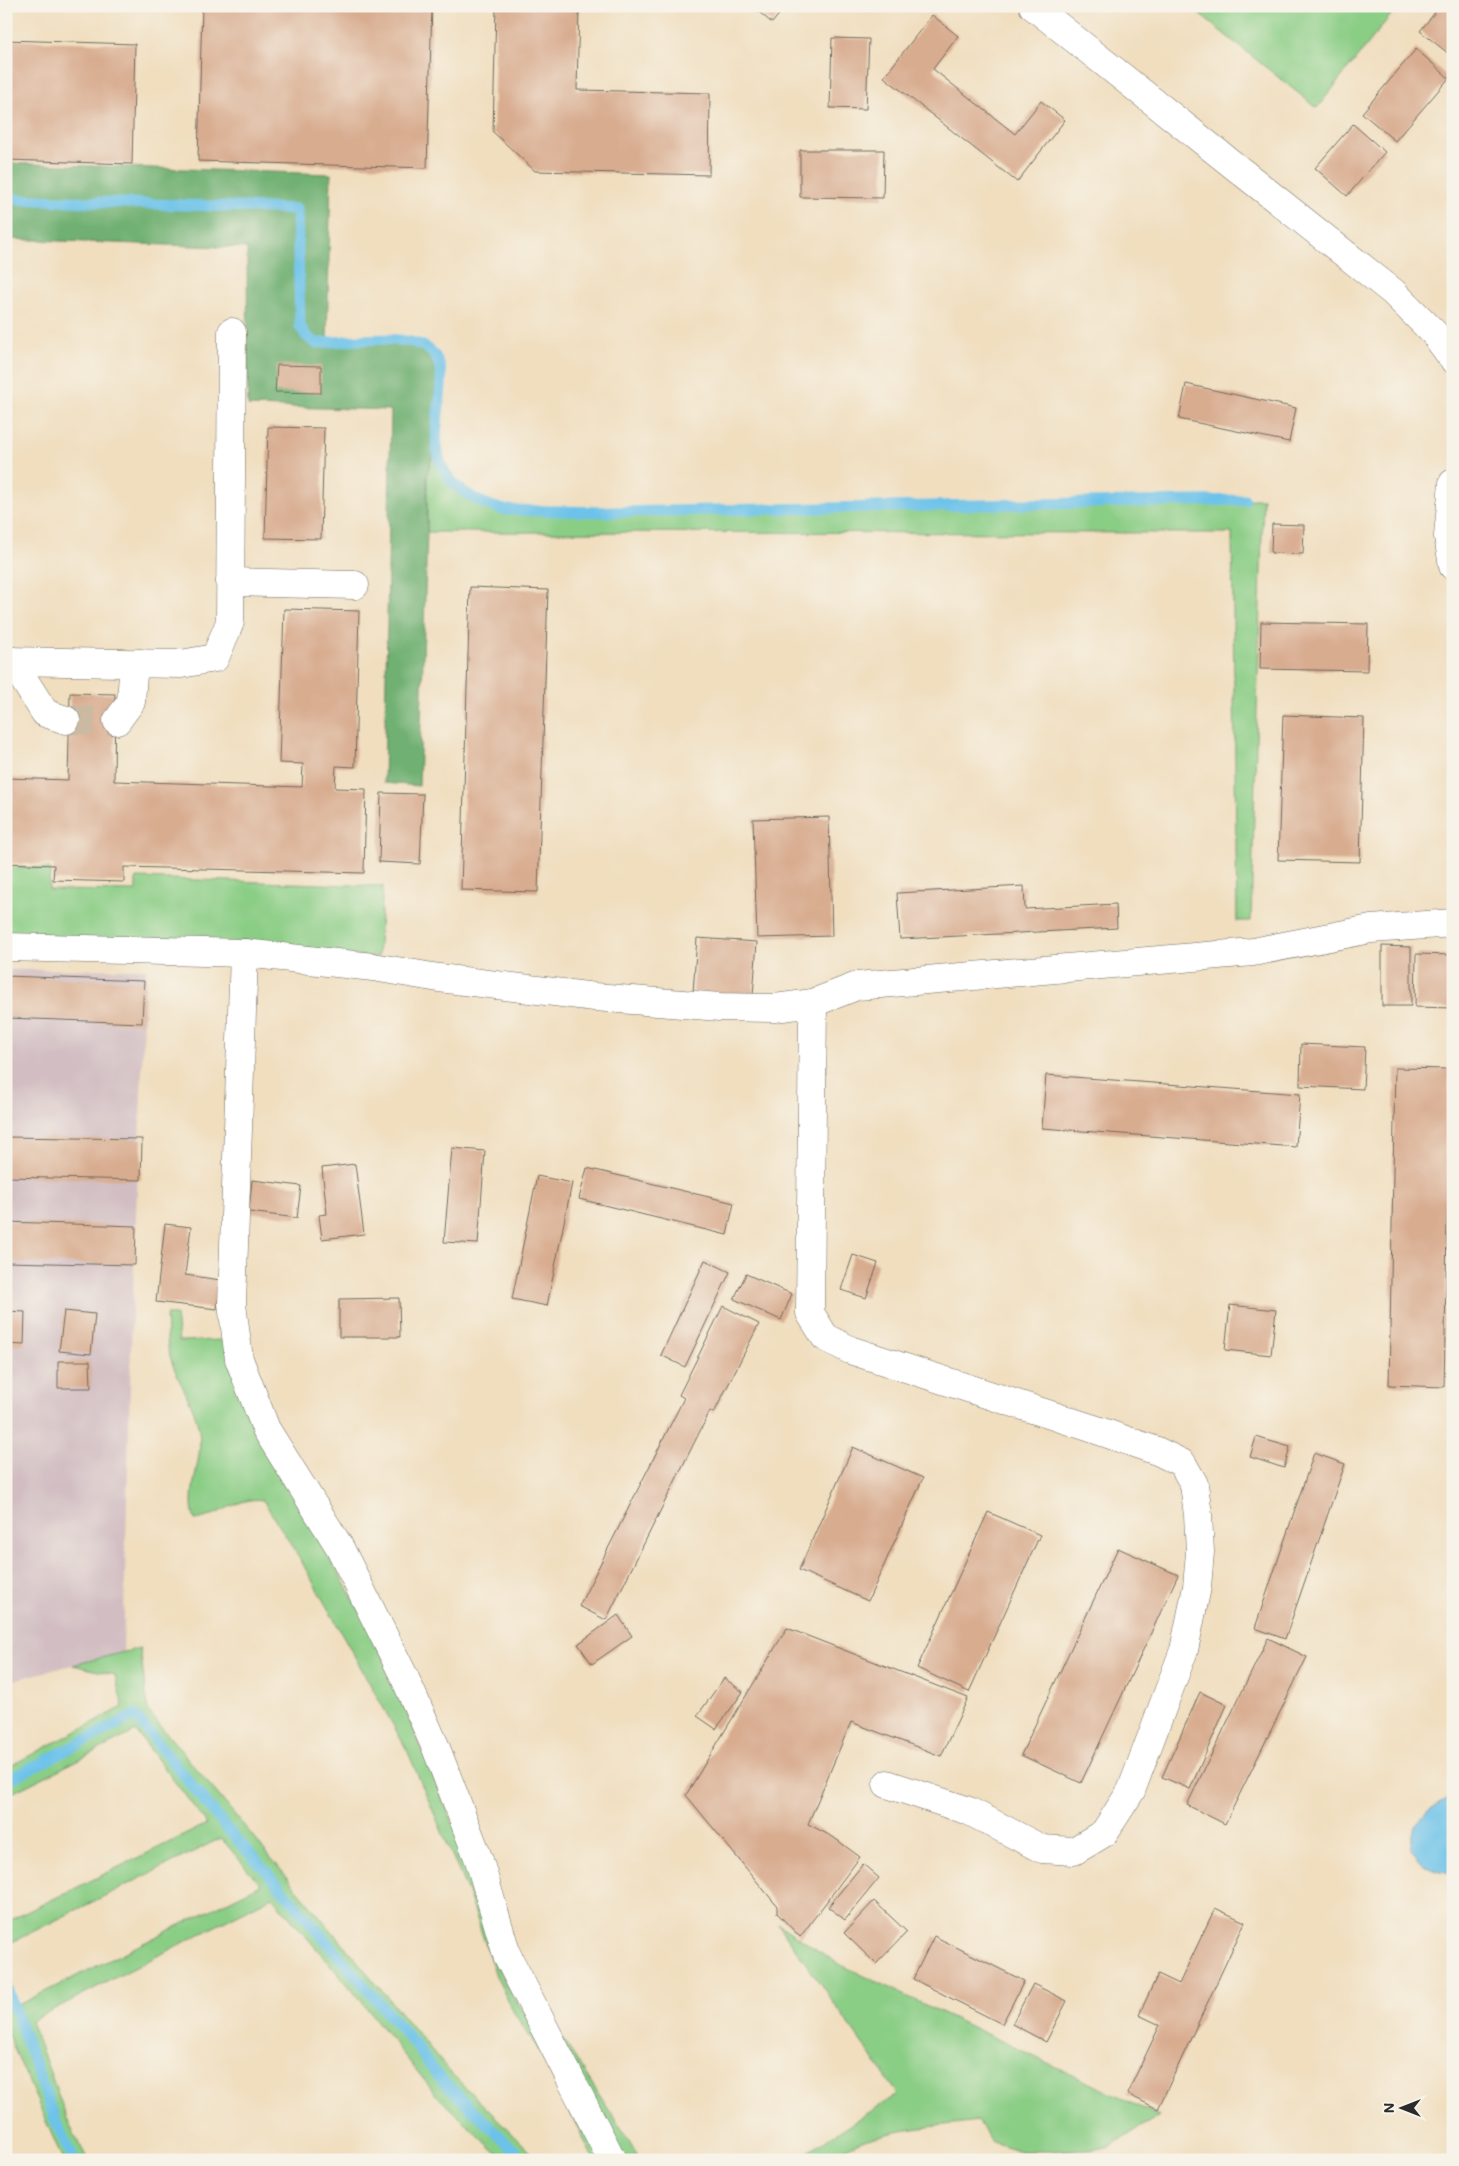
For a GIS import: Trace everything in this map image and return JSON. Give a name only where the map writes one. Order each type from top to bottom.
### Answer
[{"type":"street","points":[[1033,6],[1393,292],[1434,333],[1453,359]]},
{"type":"street","points":[[9,661],[181,664],[215,658],[230,622],[232,332]]},
{"type":"street","points":[[1453,483],[1448,536],[1453,566]]},
{"type":"street","points":[[230,582],[355,585]]},
{"type":"street","points":[[9,661],[45,713],[66,720]]},
{"type":"street","points":[[117,721],[131,702],[133,674],[140,663]]},
{"type":"street","points":[[6,947],[244,953],[373,967],[439,978],[596,997],[720,1007],[775,1008],[813,1003],[857,986],[1253,952],[1370,929],[1453,923]]},
{"type":"street","points":[[244,953],[232,1304],[239,1359],[266,1430],[339,1546],[404,1676],[436,1748],[480,1860],[507,1955],[612,2160]]},
{"type":"street","points":[[813,1003],[810,1313],[825,1337],[850,1350],[1157,1451],[1182,1463],[1194,1484],[1198,1515],[1200,1552],[1197,1587],[1184,1650],[1131,1791],[1104,1833],[1074,1851],[1042,1849],[969,1811],[886,1784]]},
{"type":"shaded area","points":[[146,969],[132,1314],[123,1652],[6,1682],[6,970]]},
{"type":"green space","points":[[1189,6],[1398,6],[1317,108]]},
{"type":"green space","points":[[6,163],[331,174],[327,340],[312,337],[302,325],[299,206],[6,197]]},
{"type":"green space","points":[[6,202],[294,211],[297,327],[304,338],[315,346],[388,342],[424,350],[433,359],[437,372],[433,454],[427,473],[427,532],[419,786],[384,783],[391,410],[248,406],[247,248],[6,239]]},
{"type":"green space","points":[[433,454],[441,473],[449,485],[464,496],[504,513],[611,514],[1246,503],[1252,499],[1263,499],[1251,921],[1237,921],[1232,533],[427,532],[427,473]]},
{"type":"green space","points":[[6,867],[50,868],[49,890],[136,891],[136,878],[383,886],[378,957],[6,939]]},
{"type":"green space","points":[[166,1315],[176,1315],[179,1341],[226,1340],[266,1443],[375,1638],[471,1866],[486,1932],[507,1987],[542,2038],[606,2160],[594,2160],[539,2050],[514,2013],[496,1976],[469,1895],[407,1750],[299,1557],[263,1500],[245,1501],[195,1520],[192,1498],[199,1454],[199,1431],[194,1411],[170,1356],[167,1341]]},
{"type":"green space","points":[[140,1648],[148,1711],[450,2072],[539,2160],[528,2160],[440,2075],[419,2044],[227,1823],[136,1711],[6,1777],[6,1768],[123,1707],[115,1675],[73,1665]]},
{"type":"green space","points":[[136,1719],[223,1828],[417,2051],[436,2078],[519,2160],[504,2160],[437,2096],[353,1991],[272,1897],[31,2021],[69,2124],[88,2160],[78,2160],[60,2126],[16,2006],[261,1885],[221,1838],[6,1945],[6,1922],[207,1824],[136,1731],[6,1796],[6,1785]]},
{"type":"green space","points":[[778,1924],[837,1963],[1159,2116],[1107,2148],[1020,2151],[991,2141],[977,2121],[878,2136],[858,2142],[843,2150],[832,2160],[794,2160],[898,2094]]},
{"type":"green space","points":[[530,1988],[629,2141],[640,2160],[618,2160]]},
{"type":"green space","points":[[6,1997],[55,2128],[72,2160],[63,2160],[6,2030]]},
{"type":"water","points":[[1453,1796],[1453,1874],[1438,1872],[1428,1868],[1410,1849],[1415,1825],[1431,1808]]},
{"type":"building","points":[[202,6],[432,6],[427,168],[198,161]]},
{"type":"building","points":[[496,6],[579,6],[577,90],[710,93],[709,175],[535,171],[493,132]]},
{"type":"building","points":[[752,6],[786,6],[772,23]]},
{"type":"building","points":[[1440,6],[1453,6],[1453,57],[1420,31]]},
{"type":"building","points":[[932,15],[958,36],[933,69],[1015,134],[1041,101],[1065,120],[1017,182],[884,77]]},
{"type":"building","points":[[832,38],[869,39],[866,109],[830,108]]},
{"type":"building","points":[[6,40],[135,44],[132,164],[6,160]]},
{"type":"building","points":[[1416,49],[1449,78],[1395,141],[1362,113]]},
{"type":"building","points":[[1353,124],[1385,152],[1347,196],[1315,168]]},
{"type":"building","points":[[800,150],[884,150],[883,198],[800,197]]},
{"type":"building","points":[[277,365],[321,366],[321,393],[275,392]]},
{"type":"building","points":[[1186,384],[1296,408],[1289,442],[1179,419]]},
{"type":"building","points":[[268,427],[324,428],[321,539],[265,538]]},
{"type":"building","points":[[1272,524],[1304,525],[1303,554],[1271,553]]},
{"type":"building","points":[[470,587],[548,590],[538,892],[461,890]]},
{"type":"building","points":[[284,609],[359,611],[355,767],[336,766],[335,788],[366,789],[364,873],[124,867],[124,882],[53,880],[54,865],[6,863],[6,778],[68,780],[70,693],[115,694],[114,781],[302,787],[303,764],[279,763]]},
{"type":"building","points":[[1261,622],[1368,624],[1367,671],[1260,669]]},
{"type":"building","points":[[1283,715],[1364,718],[1360,862],[1278,860]]},
{"type":"building","points":[[381,793],[423,794],[420,864],[379,862]]},
{"type":"building","points":[[829,817],[832,936],[757,938],[753,819]]},
{"type":"building","points":[[1024,886],[1025,909],[1116,904],[1117,928],[900,939],[897,893]]},
{"type":"building","points":[[697,938],[757,942],[753,996],[693,992]]},
{"type":"building","points":[[1382,946],[1411,947],[1411,1006],[1382,1006]]},
{"type":"building","points":[[1416,954],[1453,955],[1453,1008],[1415,1007]]},
{"type":"building","points":[[6,976],[144,981],[142,1023],[6,1018]]},
{"type":"building","points":[[1301,1044],[1365,1047],[1363,1089],[1300,1086]]},
{"type":"building","points":[[1395,1068],[1450,1069],[1444,1387],[1389,1385]]},
{"type":"building","points":[[1046,1075],[1300,1094],[1296,1147],[1042,1128]]},
{"type":"building","points":[[6,1137],[142,1139],[141,1180],[6,1177]]},
{"type":"building","points":[[452,1148],[485,1151],[478,1244],[444,1242]]},
{"type":"building","points":[[355,1164],[364,1234],[322,1239],[319,1215],[327,1214],[322,1168]]},
{"type":"building","points":[[587,1168],[734,1203],[727,1235],[579,1199]]},
{"type":"building","points":[[537,1176],[572,1183],[547,1306],[512,1299]]},
{"type":"building","points":[[252,1180],[301,1186],[297,1218],[249,1212]]},
{"type":"building","points":[[6,1222],[136,1226],[135,1265],[6,1262]]},
{"type":"building","points":[[165,1224],[191,1227],[185,1275],[221,1280],[217,1309],[156,1302]]},
{"type":"building","points":[[853,1255],[878,1263],[866,1298],[841,1290]]},
{"type":"building","points":[[705,1260],[730,1272],[685,1367],[661,1355]]},
{"type":"building","points":[[746,1274],[792,1294],[781,1320],[734,1299]]},
{"type":"building","points":[[399,1298],[400,1337],[339,1337],[339,1299]]},
{"type":"building","points":[[1230,1305],[1276,1310],[1271,1355],[1225,1350]]},
{"type":"building","points":[[723,1306],[759,1324],[714,1413],[710,1411],[606,1620],[579,1606],[684,1398],[679,1395]]},
{"type":"building","points":[[6,1311],[25,1312],[24,1345],[6,1344]]},
{"type":"building","points":[[64,1311],[95,1314],[91,1354],[59,1351]]},
{"type":"building","points":[[58,1361],[90,1361],[91,1388],[58,1388]]},
{"type":"building","points":[[1256,1437],[1290,1447],[1284,1468],[1250,1457]]},
{"type":"building","points":[[853,1447],[923,1478],[868,1601],[799,1570]]},
{"type":"building","points":[[1314,1453],[1345,1464],[1285,1639],[1255,1628]]},
{"type":"building","points":[[988,1512],[1040,1535],[969,1692],[917,1668]]},
{"type":"building","points":[[1118,1548],[1178,1575],[1081,1783],[1021,1755]]},
{"type":"building","points":[[618,1615],[632,1636],[592,1664],[578,1644]]},
{"type":"building","points":[[787,1628],[968,1698],[941,1756],[851,1722],[808,1824],[833,1837],[860,1857],[800,1937],[777,1913],[777,1906],[686,1795]]},
{"type":"building","points":[[1268,1638],[1307,1657],[1225,1824],[1187,1805]]},
{"type":"building","points":[[724,1678],[743,1692],[716,1729],[697,1716]]},
{"type":"building","points":[[1200,1692],[1227,1705],[1190,1789],[1162,1777]]},
{"type":"building","points":[[863,1864],[879,1878],[845,1920],[828,1907]]},
{"type":"building","points":[[874,1901],[907,1932],[876,1964],[844,1933]]},
{"type":"building","points":[[1215,1908],[1245,1922],[1158,2109],[1127,2094],[1160,2025],[1139,2015],[1158,1974],[1179,1984]]},
{"type":"building","points":[[934,1936],[1024,1981],[1002,2024],[913,1979]]},
{"type":"building","points":[[1033,1984],[1067,2001],[1046,2042],[1012,2024]]},
{"type":"waterway","points":[[6,199],[297,209],[300,326],[306,336],[316,343],[387,339],[401,340],[425,347],[438,361],[441,380],[437,427],[438,451],[446,474],[467,494],[504,510],[611,512],[1245,500]]},
{"type":"waterway","points":[[6,1781],[135,1715],[224,1825],[266,1871],[416,2046],[437,2075],[524,2160]]},
{"type":"waterway","points":[[6,1986],[58,2127],[74,2160]]},
{"type":"tunnel","points":[[66,720],[117,721]]}]
